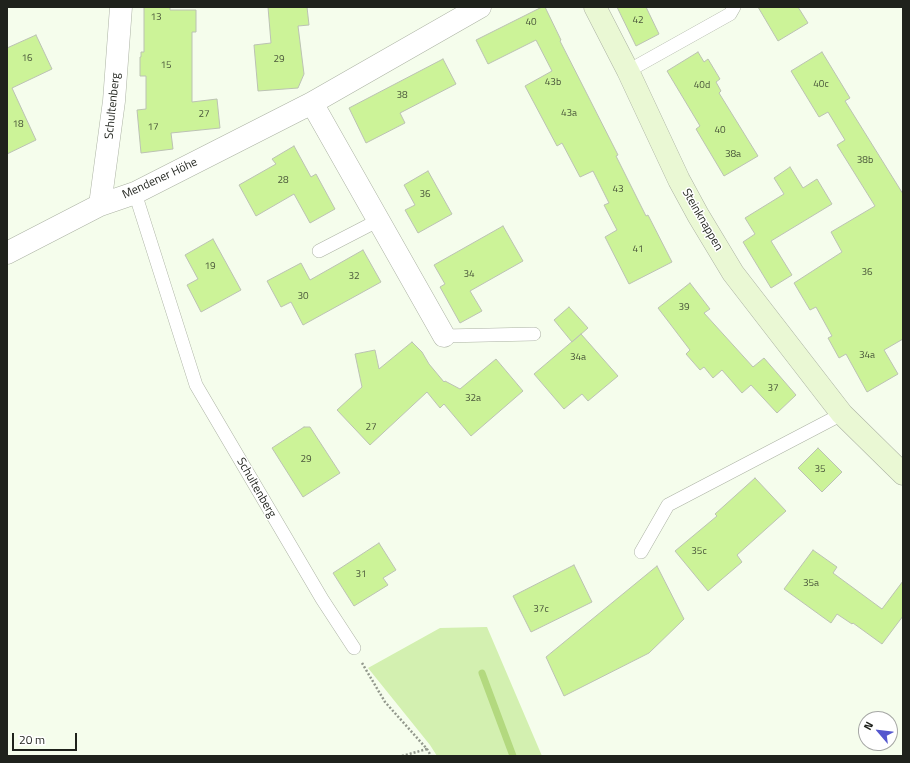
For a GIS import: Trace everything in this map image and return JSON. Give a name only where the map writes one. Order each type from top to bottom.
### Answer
[{"type":"street","name":"Schultenberg","points":[[100,205],[114,101],[121,7]]},
{"type":"street","name":"Mendener Höhe","points":[[7,253],[100,205],[135,193],[312,103],[480,7]]},
{"type":"street","name":"Steinknappen","points":[[595,7],[628,71],[679,180],[733,273],[842,414],[903,474]]},
{"type":"street","points":[[312,103],[444,336]]},
{"type":"lane","points":[[628,71],[730,14],[734,7]]},
{"type":"lane","name":"Schultenberg","points":[[135,193],[196,385],[322,599],[354,648]]},
{"type":"lane","points":[[319,251],[379,220]]},
{"type":"lane","points":[[444,336],[534,334]]},
{"type":"lane","points":[[641,552],[668,505],[842,414]]},
{"type":"path","points":[[354,648],[385,702],[432,756]]},
{"type":"path","points":[[402,756],[427,749]]},
{"type":"green space","points":[[487,627],[542,756],[437,756],[430,745],[368,668],[440,628]]},
{"type":"building","points":[[144,7],[170,7],[170,10],[196,10],[196,32],[192,32],[192,102],[217,99],[220,128],[171,133],[173,149],[141,153],[137,110],[146,109],[146,76],[140,76],[140,57],[141,52],[144,52]]},
{"type":"building","points":[[268,7],[307,7],[309,25],[298,26],[304,74],[298,88],[258,91],[254,45],[271,43]]},
{"type":"building","points":[[542,7],[545,7],[561,40],[560,41],[618,155],[616,156],[646,216],[648,215],[672,262],[629,284],[605,237],[617,230],[604,205],[609,203],[593,171],[580,177],[562,143],[557,146],[525,86],[552,71],[536,40],[488,64],[476,40]]},
{"type":"building","points":[[617,7],[646,7],[659,34],[636,46]]},
{"type":"building","points":[[758,7],[798,7],[808,23],[778,41]]},
{"type":"building","points":[[36,35],[52,69],[12,88],[36,140],[7,154],[7,48]]},
{"type":"building","points":[[698,52],[704,62],[708,59],[720,79],[716,82],[721,91],[719,93],[758,156],[724,176],[696,129],[700,126],[667,71]]},
{"type":"building","points":[[822,52],[850,98],[845,101],[903,194],[903,339],[884,350],[898,374],[867,392],[846,354],[839,358],[828,338],[832,336],[816,307],[810,310],[794,283],[842,252],[831,232],[875,206],[837,145],[845,140],[828,112],[819,117],[791,71]]},
{"type":"building","points":[[443,59],[456,84],[400,113],[405,123],[366,143],[349,108]]},
{"type":"building","points":[[294,146],[311,177],[316,174],[335,209],[310,223],[294,194],[256,216],[239,185],[276,164],[272,159]]},
{"type":"building","points":[[790,167],[803,188],[817,179],[832,204],[771,241],[792,275],[771,288],[743,242],[755,234],[745,218],[784,194],[774,178]]},
{"type":"building","points":[[428,171],[452,214],[418,233],[405,210],[415,205],[404,185]]},
{"type":"building","points":[[503,226],[523,261],[470,291],[482,311],[460,323],[440,287],[445,284],[434,265]]},
{"type":"building","points":[[213,239],[241,290],[201,312],[187,285],[198,279],[185,255]]},
{"type":"building","points":[[363,250],[381,282],[303,325],[291,302],[281,307],[267,281],[301,263],[310,280]]},
{"type":"building","points":[[690,283],[710,309],[704,313],[753,367],[764,358],[796,395],[777,413],[751,385],[742,393],[722,370],[713,378],[704,367],[700,370],[686,354],[690,350],[658,308]]},
{"type":"building","points":[[569,307],[588,328],[572,342],[554,320]]},
{"type":"building","points":[[581,334],[618,376],[588,401],[582,394],[564,409],[534,374]]},
{"type":"building","points":[[412,342],[422,352],[429,364],[444,382],[445,381],[460,389],[496,359],[523,391],[471,436],[444,404],[440,408],[427,392],[370,445],[337,410],[362,387],[355,354],[375,350],[379,369]]},
{"type":"building","points":[[304,427],[310,427],[340,473],[303,497],[272,448]]},
{"type":"building","points":[[818,448],[842,472],[822,492],[798,468]]},
{"type":"building","points":[[755,478],[786,511],[737,555],[742,562],[708,591],[675,551],[717,516],[715,514]]},
{"type":"building","points":[[379,543],[396,570],[383,578],[388,585],[354,606],[333,573]]},
{"type":"building","points":[[813,550],[837,567],[833,573],[882,609],[903,581],[903,616],[882,644],[853,623],[852,624],[837,614],[831,623],[784,589]]},
{"type":"building","points":[[574,565],[592,602],[531,632],[513,596]]},
{"type":"building","points":[[657,566],[684,619],[649,653],[564,696],[546,657]]},
{"type":"waterway","points":[[482,673],[513,756]]}]
